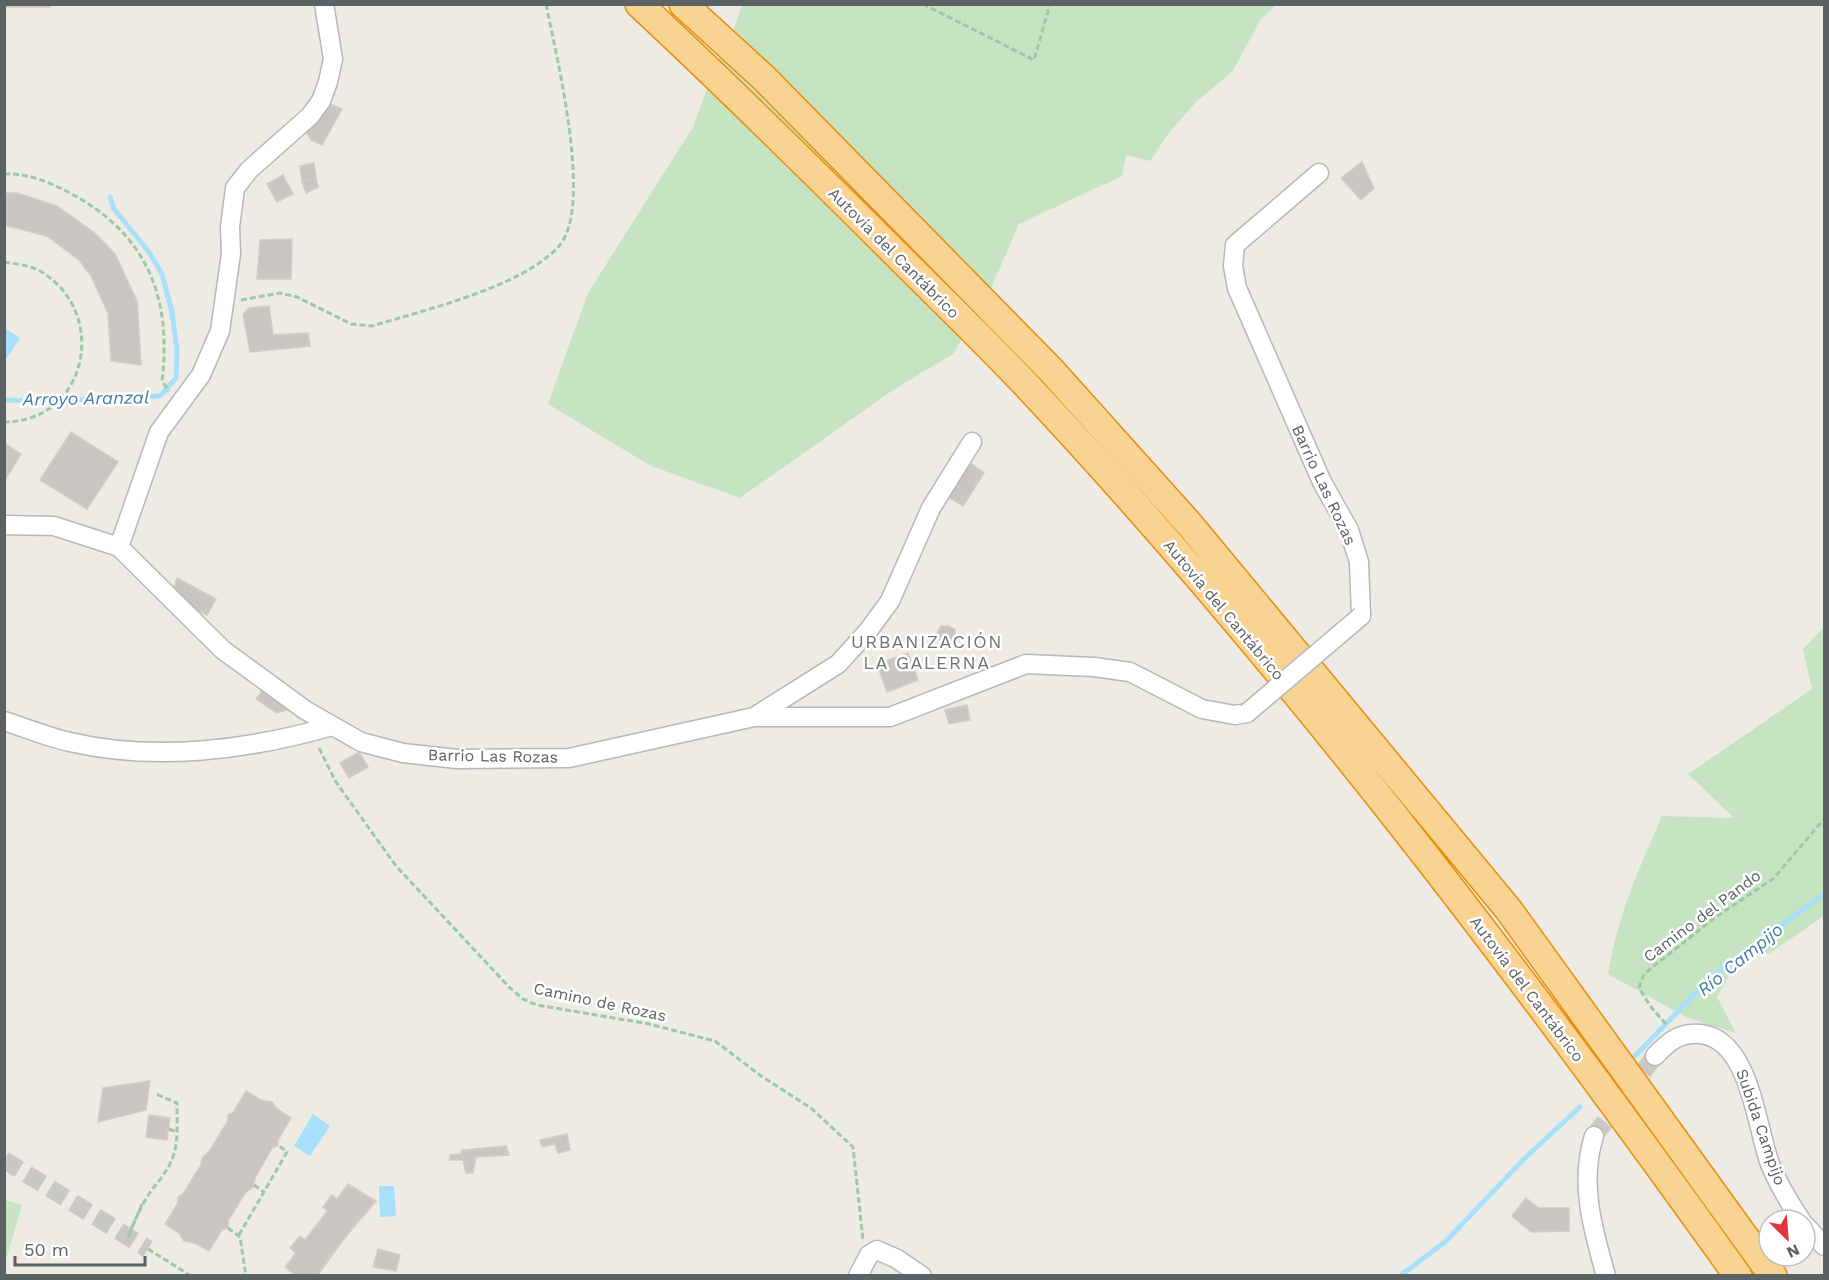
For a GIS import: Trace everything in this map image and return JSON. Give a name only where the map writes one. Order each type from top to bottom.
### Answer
[{"type":"highway","name":"Autovía del Cantábrico","points":[[639,4],[737,95],[1022,380],[1168,543],[1396,819],[1637,1134],[1738,1275]]},
{"type":"highway","name":"Autovía del Cantábrico","points":[[683,4],[764,78],[1051,370],[1190,525],[1508,909],[1773,1275]]},
{"type":"street","points":[[4,525],[54,526],[120,548],[159,432],[201,375],[220,332],[231,254],[230,227],[235,188],[249,170],[310,116],[321,101],[333,59],[324,4]]},
{"type":"street","name":"Barrio Las Rozas","points":[[120,548],[224,650],[305,710],[361,742],[403,753],[457,759],[569,758],[600,753],[754,717],[890,717],[1026,664],[1094,667],[1130,672],[1202,709],[1235,715],[1247,713],[1361,616],[1359,562],[1349,530],[1322,482],[1268,363],[1237,288],[1233,266],[1235,245],[1319,173]]},
{"type":"street","name":"Barrio Las Rozas","points":[[754,717],[838,664],[868,631],[890,601],[931,508],[972,442]]},
{"type":"street","points":[[4,720],[51,737],[113,748],[162,752],[225,747],[332,726]]},
{"type":"street","name":"Subida Campijo","points":[[1677,1036],[1687,1032],[1709,1035],[1724,1042],[1737,1059],[1749,1090],[1770,1164],[1793,1208]]},
{"type":"street","points":[[1655,1056],[1677,1036]]},
{"type":"street","points":[[1594,1136],[1588,1156],[1588,1196],[1593,1229],[1606,1275]]},
{"type":"street","points":[[858,1275],[869,1255],[877,1250],[897,1259],[922,1275]]},
{"type":"path","points":[[225,304],[280,294],[297,297],[351,324],[372,326],[503,283],[559,246],[570,229],[574,187],[569,127],[546,4]]},
{"type":"path","points":[[923,4],[1034,60],[1050,4]]},
{"type":"path","points":[[4,174],[43,179],[89,203],[123,233],[141,256],[154,281],[161,309],[166,348],[162,381]]},
{"type":"path","points":[[4,262],[39,271],[55,283],[74,308],[80,327],[83,352],[75,377],[66,393],[50,409],[34,419],[4,422]]},
{"type":"path","name":"Camino de Rozas","points":[[313,731],[336,782],[396,866],[510,988],[523,999],[537,1005],[650,1024],[716,1041],[761,1076],[811,1108],[845,1138],[855,1155],[861,1234],[869,1255]]},
{"type":"path","name":"Camino del Pando","points":[[1677,1036],[1651,1008],[1639,988],[1644,974],[1713,919],[1774,878],[1824,819]]},
{"type":"path","points":[[142,1204],[133,1226],[128,1237],[142,1204],[167,1170],[175,1151],[177,1103],[156,1094]]},
{"type":"path","points":[[169,1129],[177,1132]]},
{"type":"path","points":[[246,1275],[239,1235],[287,1152],[278,1145]]},
{"type":"path","points":[[254,1185],[264,1192]]},
{"type":"path","points":[[228,1228],[239,1235]]},
{"type":"path","points":[[148,1249],[191,1275]]},
{"type":"green space","points":[[742,5],[1276,5],[1261,19],[1232,72],[1197,101],[1168,134],[1150,161],[1126,155],[1122,176],[1019,224],[988,295],[953,354],[896,388],[740,498],[651,466],[548,404],[588,293],[693,127],[716,64],[732,34]]},
{"type":"green space","points":[[1824,627],[1824,916],[1770,953],[1741,955],[1717,997],[1736,1033],[1688,1018],[1608,974],[1612,953],[1630,894],[1662,816],[1734,818],[1688,774],[1812,689],[1803,649]]},
{"type":"green space","points":[[4,1200],[22,1205],[5,1263]]},
{"type":"water","points":[[5,328],[20,338],[7,358],[5,356]]},
{"type":"water","points":[[313,1114],[330,1126],[310,1156],[294,1146]]},
{"type":"water","points":[[379,1186],[394,1186],[396,1216],[380,1217]]},
{"type":"building","points":[[4,4],[50,4],[50,7],[4,7]]},
{"type":"building","points":[[327,103],[342,109],[322,145],[311,140],[306,132],[316,123]]},
{"type":"building","points":[[1362,162],[1374,188],[1361,200],[1341,178]]},
{"type":"building","points":[[314,163],[316,178],[302,182],[300,166]]},
{"type":"building","points":[[283,175],[293,194],[277,202],[267,184]]},
{"type":"building","points":[[316,178],[318,187],[306,193],[302,182]]},
{"type":"building","points":[[4,193],[17,193],[57,206],[96,234],[115,254],[137,301],[141,365],[111,361],[108,313],[91,276],[79,260],[47,236],[4,225]]},
{"type":"building","points":[[292,239],[291,279],[257,279],[260,240]]},
{"type":"building","points":[[269,306],[273,335],[308,333],[310,346],[250,352],[243,314],[249,308]]},
{"type":"building","points":[[71,432],[118,462],[87,509],[40,480]]},
{"type":"building","points":[[4,443],[21,454],[4,482]]},
{"type":"building","points":[[969,462],[984,473],[963,506],[948,497]]},
{"type":"building","points":[[177,578],[216,599],[207,615],[192,608],[173,590]]},
{"type":"building","points":[[941,626],[949,626],[955,630],[955,638],[948,642],[940,640],[937,633]]},
{"type":"building","points":[[908,653],[918,680],[887,692],[877,664]]},
{"type":"building","points":[[265,687],[293,708],[277,713],[256,699]]},
{"type":"building","points":[[967,705],[970,720],[949,724],[945,710]]},
{"type":"building","points":[[359,752],[368,767],[349,778],[340,763]]},
{"type":"building","points":[[150,1081],[146,1110],[98,1122],[103,1088]]},
{"type":"building","points":[[246,1091],[261,1100],[272,1102],[276,1108],[291,1118],[278,1140],[278,1145],[272,1148],[255,1178],[253,1187],[245,1193],[228,1221],[228,1228],[222,1230],[209,1251],[195,1243],[184,1241],[179,1233],[165,1224],[178,1203],[178,1197],[183,1194],[201,1165],[202,1158],[210,1150],[228,1121],[228,1115],[233,1113]]},
{"type":"building","points":[[149,1115],[170,1118],[167,1140],[146,1137]]},
{"type":"building","points":[[567,1134],[570,1150],[558,1153],[555,1144],[542,1147],[540,1140]]},
{"type":"building","points":[[506,1146],[509,1155],[476,1157],[473,1173],[466,1173],[463,1160],[465,1150]]},
{"type":"building","points":[[462,1150],[465,1150],[463,1160],[450,1160],[450,1155],[461,1154]]},
{"type":"building","points":[[348,1184],[375,1201],[327,1260],[317,1276],[296,1276],[285,1267],[296,1253],[290,1248],[300,1236],[305,1240],[328,1210],[323,1207],[332,1195],[337,1199]]},
{"type":"building","points":[[348,1185],[376,1201],[361,1219],[359,1218],[317,1276],[296,1276],[285,1267],[296,1253],[290,1248],[300,1236],[305,1240],[328,1211],[323,1207],[332,1195],[337,1199]]},
{"type":"building","points":[[1526,1198],[1539,1208],[1569,1208],[1569,1231],[1531,1232],[1512,1216]]},
{"type":"building","points":[[378,1249],[400,1255],[396,1271],[373,1267]]},
{"type":"waterway","name":"Arroyo Aranzal","points":[[4,400],[52,401],[160,396],[176,378],[177,350],[172,312],[162,274],[149,252],[114,209],[110,197]]},
{"type":"waterway","name":"Río Campijo","points":[[1635,1056],[1710,978],[1824,894]]},
{"type":"waterway","name":"Río Campijo","points":[[1400,1276],[1446,1241],[1525,1158],[1580,1107]]},
{"type":"tunnel","points":[[1594,1136],[1655,1056]]},
{"type":"tunnel","points":[[4,1160],[148,1249]]},
{"type":"district","name":"URBANIZACIÓN LA GALERNA","points":[[927,651]]}]
